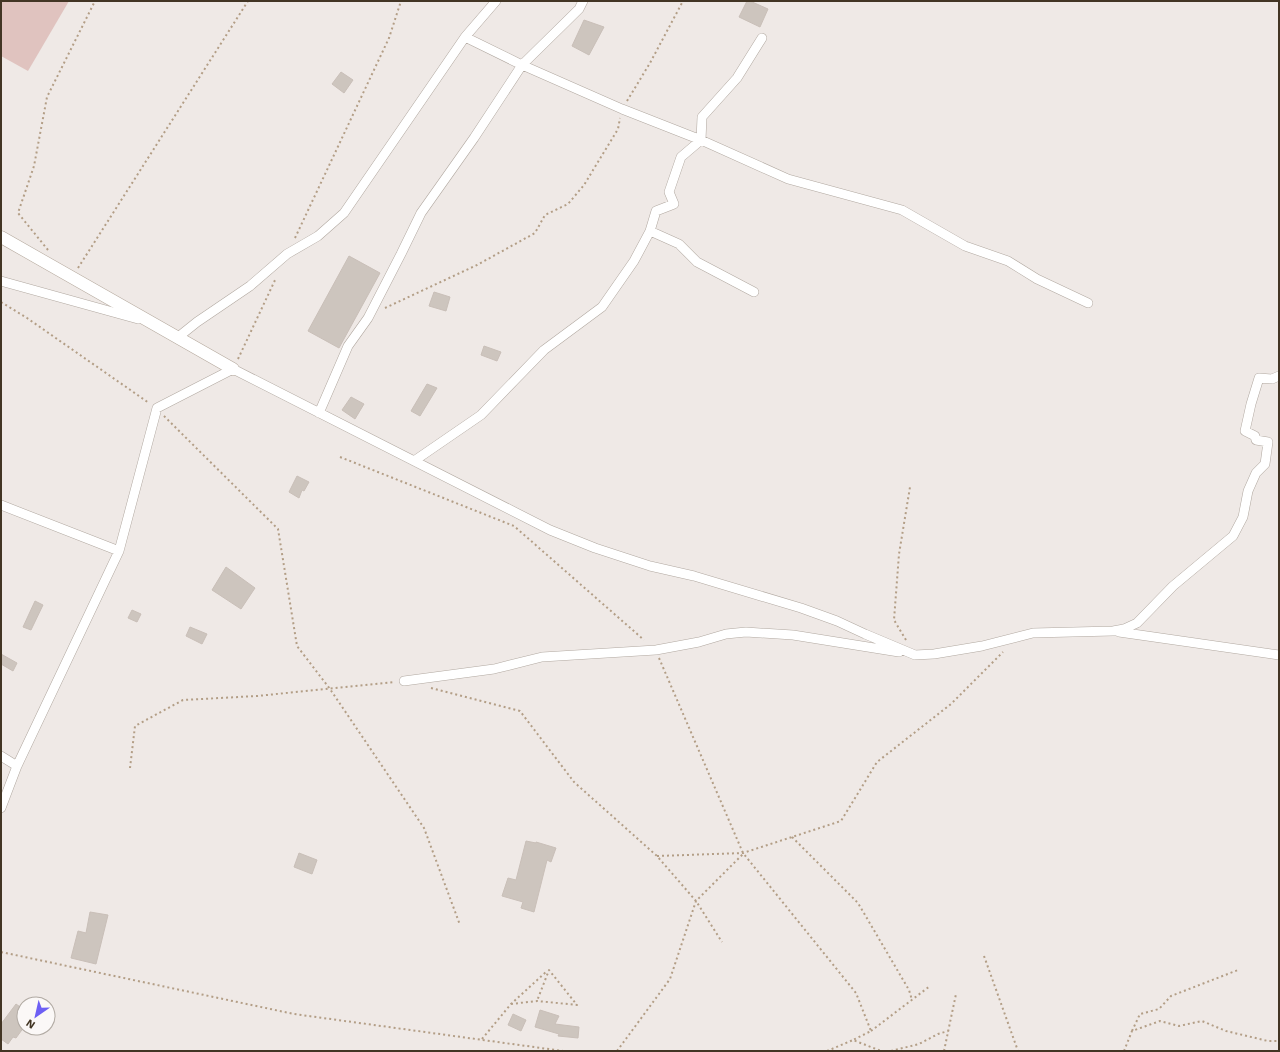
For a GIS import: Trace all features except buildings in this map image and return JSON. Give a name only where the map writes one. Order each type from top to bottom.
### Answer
[{"type":"street","points":[[177,338],[196,322],[250,286],[287,254],[318,236],[344,213],[465,37],[494,1]]},
{"type":"street","points":[[320,413],[348,346],[368,318],[402,254],[421,213],[474,138],[522,66],[579,9],[583,1]]},
{"type":"street","points":[[465,37],[522,66],[622,109],[701,140],[788,179],[902,210],[965,246],[1008,261],[1037,279],[1088,303]]},
{"type":"street","points":[[414,461],[481,415],[544,350],[602,306],[634,262],[650,231],[656,211],[674,204],[669,192],[681,157],[701,140],[702,117],[737,78],[762,38]]},
{"type":"street","points":[[650,231],[679,244],[697,262],[754,292]]},
{"type":"street","points":[[1,237],[233,369],[550,530],[595,548],[650,566],[694,576],[801,608],[837,621],[915,655]]},
{"type":"street","points":[[1,281],[147,321]]},
{"type":"street","points":[[1,808],[17,766],[119,551],[157,408],[233,369]]},
{"type":"street","points":[[404,681],[494,668],[542,657],[656,650],[699,642],[726,634],[746,632],[793,635],[915,655],[934,654],[982,646],[1033,633],[1113,631],[1124,629],[1137,623],[1173,586],[1233,536],[1243,517],[1248,491],[1256,473],[1265,464],[1268,442],[1256,440],[1255,436],[1246,431],[1251,404],[1259,378],[1272,379],[1279,376]]},
{"type":"street","points":[[1,505],[119,551]]},
{"type":"street","points":[[1113,631],[1279,655]]},
{"type":"street","points":[[1,756],[17,766]]},
{"type":"path","points":[[52,254],[18,213],[34,166],[47,97],[95,1]]},
{"type":"path","points":[[72,278],[248,1]]},
{"type":"path","points":[[287,254],[389,38],[401,1]]},
{"type":"path","points":[[368,318],[399,301],[477,265],[535,233],[545,216],[568,204],[584,185],[618,129],[622,109],[650,63],[683,1]]},
{"type":"path","points":[[233,369],[277,276]]},
{"type":"path","points":[[1,302],[28,318],[157,408],[278,529],[297,646],[330,689],[424,828],[460,925]]},
{"type":"path","points":[[340,457],[514,526],[656,650],[744,853],[856,993],[871,1031]]},
{"type":"path","points":[[910,487],[899,554],[894,620],[915,655]]},
{"type":"path","points":[[657,856],[744,853],[841,821],[877,762],[951,704],[1003,651]]},
{"type":"path","points":[[130,768],[136,726],[183,700],[257,696],[404,681]]},
{"type":"path","points":[[427,687],[520,710],[574,782],[657,856],[696,902],[722,942]]},
{"type":"path","points":[[792,837],[858,903],[909,990],[912,1000]]},
{"type":"path","points":[[617,1051],[670,979],[696,902],[744,853]]},
{"type":"path","points":[[1,952],[294,1014],[563,1051]]},
{"type":"path","points":[[984,956],[1018,1051]]},
{"type":"path","points":[[482,1039],[511,1004],[549,970]]},
{"type":"path","points":[[511,1004],[537,1001],[577,1006],[549,970]]},
{"type":"path","points":[[537,1001],[549,970]]},
{"type":"path","points":[[1124,1051],[1140,1014],[1159,1009],[1171,996],[1238,970]]},
{"type":"path","points":[[827,1051],[871,1031],[930,986]]},
{"type":"path","points":[[944,1051],[956,994]]},
{"type":"path","points":[[1132,1031],[1160,1021],[1178,1026],[1202,1021],[1226,1031],[1268,1041],[1279,1041]]},
{"type":"path","points":[[891,1051],[919,1044],[938,1034],[948,1031]]},
{"type":"path","points":[[853,1040],[881,1051]]},
{"type":"shaded area","points":[[1,1],[69,1],[28,71],[1,56]]}]
